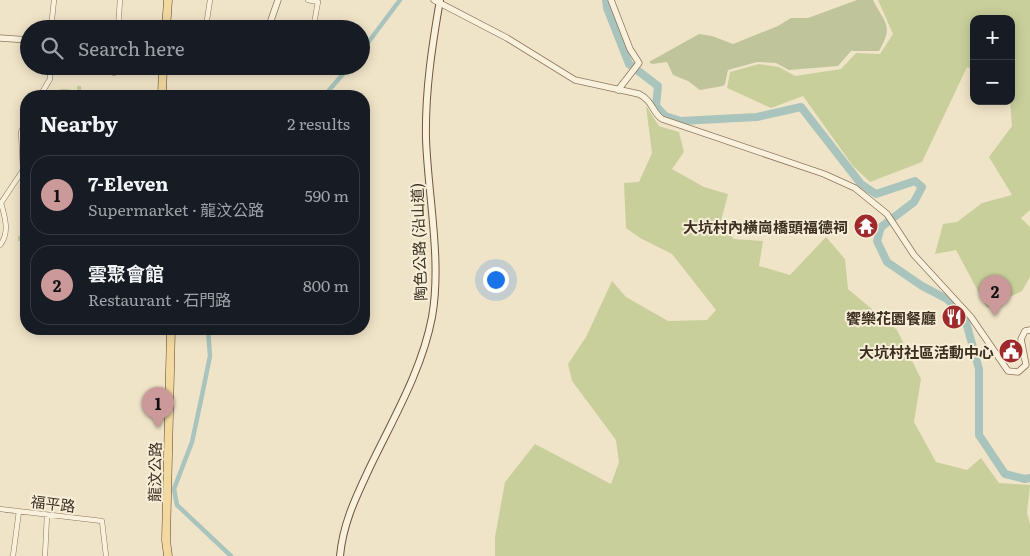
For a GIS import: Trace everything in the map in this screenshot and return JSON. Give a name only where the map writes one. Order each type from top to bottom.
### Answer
[{"type":"main road","points":[[167,20],[168,0]]},
{"type":"main road","name":"陶色公路 (沿山道)","points":[[340,556],[345,521],[409,386],[424,349],[432,317],[434,268],[426,139],[426,95],[438,1]]},
{"type":"main road","points":[[162,75],[162,90]]},
{"type":"main road","name":"龍汶公路","points":[[168,556],[167,502],[171,335]]},
{"type":"street","points":[[52,20],[54,0]]},
{"type":"street","points":[[119,20],[120,0]]},
{"type":"street","points":[[207,20],[210,0]]},
{"type":"street","points":[[271,20],[278,0]]},
{"type":"street","points":[[308,0],[318,2],[315,20]]},
{"type":"street","points":[[610,0],[630,49],[639,63],[618,90]]},
{"type":"street","points":[[438,1],[507,38],[575,80],[639,94],[649,99],[658,116],[662,119],[824,174],[848,185],[887,214],[920,262],[971,317],[1008,371],[1018,372],[1026,365],[1021,339],[1025,331],[1030,330]]},
{"type":"street","points":[[0,38],[20,39]]},
{"type":"street","points":[[44,90],[50,79],[50,75]]},
{"type":"street","points":[[0,245],[5,240],[6,224],[2,203],[20,175]]},
{"type":"street","name":"福平路","points":[[0,509],[103,523],[106,556]]},
{"type":"street","points":[[13,556],[19,511]]},
{"type":"street","points":[[45,556],[47,515]]},
{"type":"green space","points":[[857,0],[873,0],[886,25],[887,30],[884,42],[879,51],[851,51],[838,66],[789,70],[776,63],[757,62],[728,70],[723,86],[700,90],[688,81],[673,75],[667,62],[652,64],[649,62],[699,34],[712,36],[733,44],[778,26],[791,18],[808,18]]},
{"type":"green space","points":[[878,0],[1030,0],[1030,210],[1021,218],[1030,227],[1030,277],[1022,291],[987,308],[956,250],[935,254],[943,224],[957,222],[982,203],[1012,195],[989,157],[1012,126],[1010,105],[1015,105],[1015,15],[970,15],[970,68],[967,67],[922,162],[870,182],[853,166],[803,96],[771,108],[727,88],[730,72],[759,64],[779,67],[795,76],[841,69],[856,53],[880,54],[893,34]]},
{"type":"green space","points":[[77,86],[81,86],[81,90],[77,90]]},
{"type":"green space","points":[[646,106],[659,126],[679,132],[684,152],[672,169],[704,187],[728,194],[720,225],[734,239],[763,241],[759,266],[790,275],[826,237],[845,259],[848,289],[897,330],[921,379],[914,422],[936,462],[967,470],[981,458],[999,483],[1030,485],[1027,513],[1030,524],[1030,556],[495,556],[495,537],[505,482],[535,444],[611,484],[619,462],[616,440],[572,381],[568,364],[586,337],[612,281],[626,297],[668,321],[707,320],[716,310],[672,254],[640,238],[626,228],[624,183],[639,182],[652,153]]},
{"type":"waterway","points":[[370,40],[400,0]]},
{"type":"waterway","points":[[606,0],[607,8],[629,64],[658,86],[656,106],[665,116],[681,121],[757,117],[801,107],[861,184],[876,194],[915,181],[922,187],[914,202],[881,227],[877,241],[887,262],[922,286],[947,299],[964,315],[979,369],[979,435],[1005,474],[1025,479],[1030,478]]},
{"type":"waterway","points":[[329,90],[342,75]]},
{"type":"waterway","points":[[208,335],[210,356],[192,442],[174,489],[177,505],[231,556]]},
{"type":"waterway","points":[[0,511],[13,513]]},
{"type":"place","name":"大坑村內橫崗橋頭福德祠","points":[[866,226]]},
{"type":"place","name":"雲聚會館","points":[[995,316]]},
{"type":"place","name":"饗樂花園餐廳","points":[[954,317]]},
{"type":"place","name":"大坑村社區活動中心","points":[[1011,351]]},
{"type":"place","name":"7-Eleven","points":[[158,428]]}]
